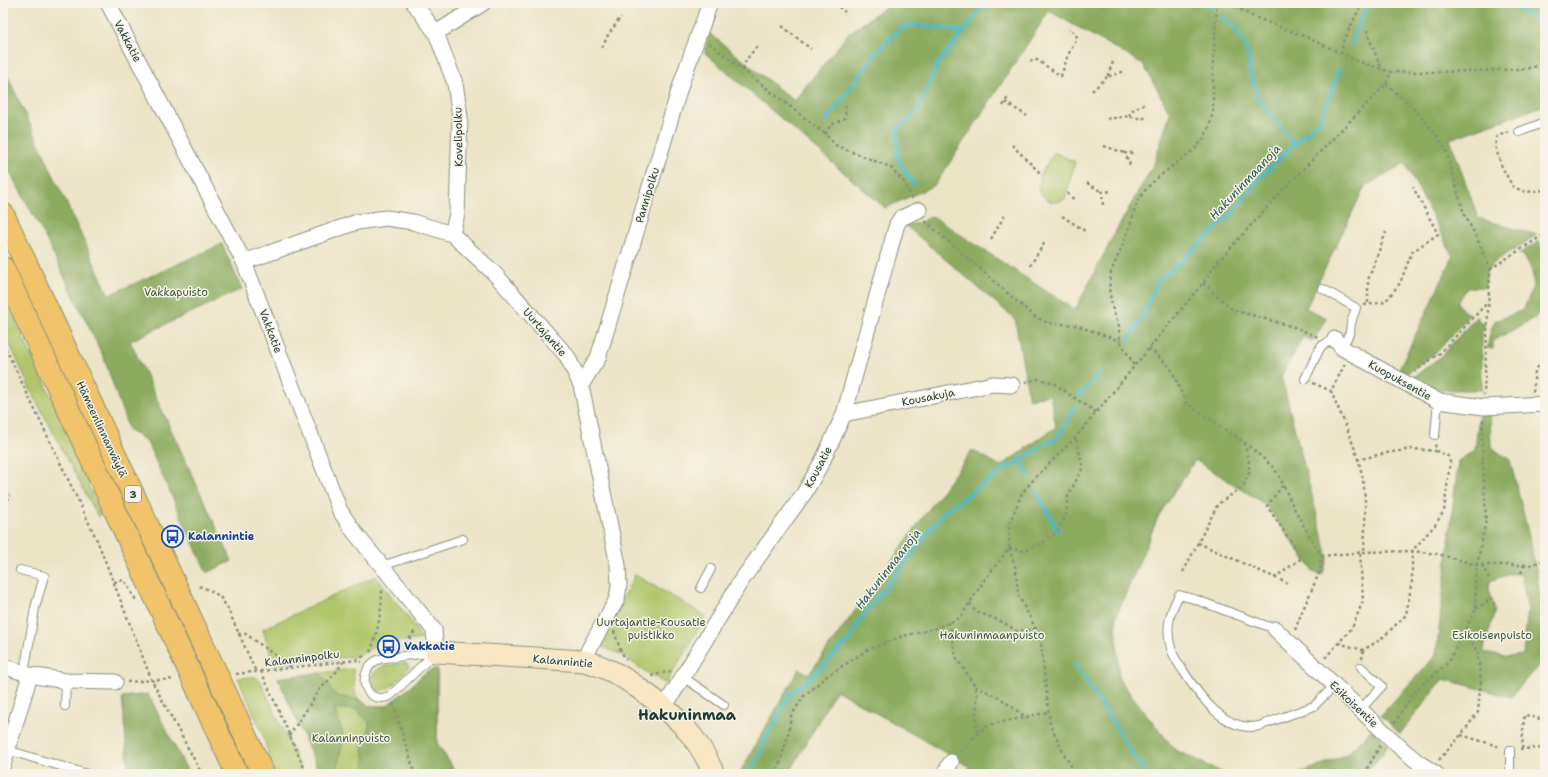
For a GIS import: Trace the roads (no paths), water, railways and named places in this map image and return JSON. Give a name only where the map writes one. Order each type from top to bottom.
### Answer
[{"type":"highway","name":"Hämeenlinnanväylä","points":[[3,214],[263,774]]},
{"type":"highway","name":"Hämeenlinnanväylä","points":[[3,268],[237,774]]},
{"type":"street","name":"Vakkatie","points":[[108,3],[244,262],[340,511],[434,630],[436,652]]},
{"type":"street","name":"Kovelipolku","points":[[414,3],[436,33],[455,83],[460,117],[457,214],[452,234]]},
{"type":"street","points":[[436,33],[483,3]]},
{"type":"street","name":"Pannipolku","points":[[581,384],[598,358],[698,34],[710,3]]},
{"type":"street","name":"Kousatie","points":[[665,706],[678,674],[741,581],[805,492],[823,460],[844,414],[897,224],[901,218],[920,210]]},
{"type":"street","name":"Uurtajantie","points":[[244,262],[357,222],[386,218],[413,222],[452,234],[494,273],[567,356],[581,384],[618,565],[619,585],[617,599],[589,649],[584,661]]},
{"type":"street","name":"Kuopuksentie","points":[[1343,346],[1438,401],[1484,407],[1539,402]]},
{"type":"street","name":"Kousakuja","points":[[844,414],[993,384],[1012,385]]},
{"type":"street","name":"Esikoisentie","points":[[1275,629],[1334,686],[1419,763],[1436,770]]},
{"type":"street","name":"Kalannintie","points":[[436,652],[584,661],[597,664],[629,681],[665,706],[688,730],[710,763],[714,774]]},
{"type":"street","points":[[3,666],[27,674],[66,681],[115,682]]},
{"type":"street","points":[[5,758],[27,674]]},
{"type":"lane","points":[[1519,132],[1545,122]]},
{"type":"lane","points":[[1305,378],[1321,346],[1343,346],[1350,332],[1351,323],[1356,308],[1323,289]]},
{"type":"lane","points":[[1435,435],[1438,401]]},
{"type":"lane","points":[[382,566],[463,539]]},
{"type":"lane","points":[[701,588],[711,569]]},
{"type":"lane","points":[[20,570],[44,576],[35,608],[27,674]]},
{"type":"lane","points":[[1275,629],[1194,599],[1179,595],[1171,610],[1169,620],[1170,647],[1195,690],[1212,708],[1236,724],[1252,728],[1314,706],[1334,686]]},
{"type":"lane","name":"Kalannintie","points":[[436,652],[390,696],[382,699],[374,698],[369,694],[366,688],[365,680],[366,671],[370,665],[380,659],[436,652]]},
{"type":"lane","points":[[1360,710],[1382,686],[1362,667]]},
{"type":"lane","points":[[678,674],[724,705]]},
{"type":"lane","points":[[65,706],[66,681]]},
{"type":"lane","points":[[1510,750],[1510,774]]},
{"type":"lane","points":[[5,758],[87,774]]},
{"type":"waterway","points":[[914,184],[901,166],[898,156],[897,129],[910,119],[918,109],[937,65],[986,3]]},
{"type":"waterway","points":[[1206,3],[1210,8]]},
{"type":"waterway","name":"Hakuninmaanoja","points":[[1351,45],[1361,18],[1370,3]]},
{"type":"waterway","points":[[1509,3],[1545,26]]},
{"type":"waterway","points":[[1223,18],[1233,25],[1244,43],[1248,54],[1250,72],[1258,99],[1294,144]]},
{"type":"waterway","points":[[825,122],[877,51],[903,26],[916,25],[964,31]]},
{"type":"waterway","name":"Hakuninmaanoja","points":[[1128,340],[1143,315],[1158,280],[1175,267],[1233,213],[1258,180],[1294,144],[1320,121],[1339,70]]},
{"type":"waterway","name":"Hakuninmaanoja","points":[[1079,396],[1100,373]]},
{"type":"waterway","name":"Hakuninmaanoja","points":[[750,774],[767,737],[790,694],[811,678],[851,638],[858,623],[944,512],[1006,468],[1056,439],[1068,422],[1074,407]]},
{"type":"waterway","points":[[1021,460],[1029,477]]},
{"type":"waterway","points":[[1036,491],[1058,531]]},
{"type":"waterway","points":[[1074,663],[1146,774]]},
{"type":"place","name":"Kalannintie","points":[[172,536]]},
{"type":"place","name":"Vakkatie","points":[[388,646]]},
{"type":"district","name":"Hakuninmaa","points":[[687,715]]},
{"type":"park label","name":"Vakkapuisto","points":[[176,292]]},
{"type":"park label","name":"Uurtajantie-Kousatie puistikko","points":[[651,628]]},
{"type":"park label","name":"Hakuninmaanpuisto","points":[[992,635]]},
{"type":"park label","name":"Esikoisenpuisto","points":[[1492,635]]},
{"type":"park label","name":"Kalanninpuisto","points":[[351,738]]}]
